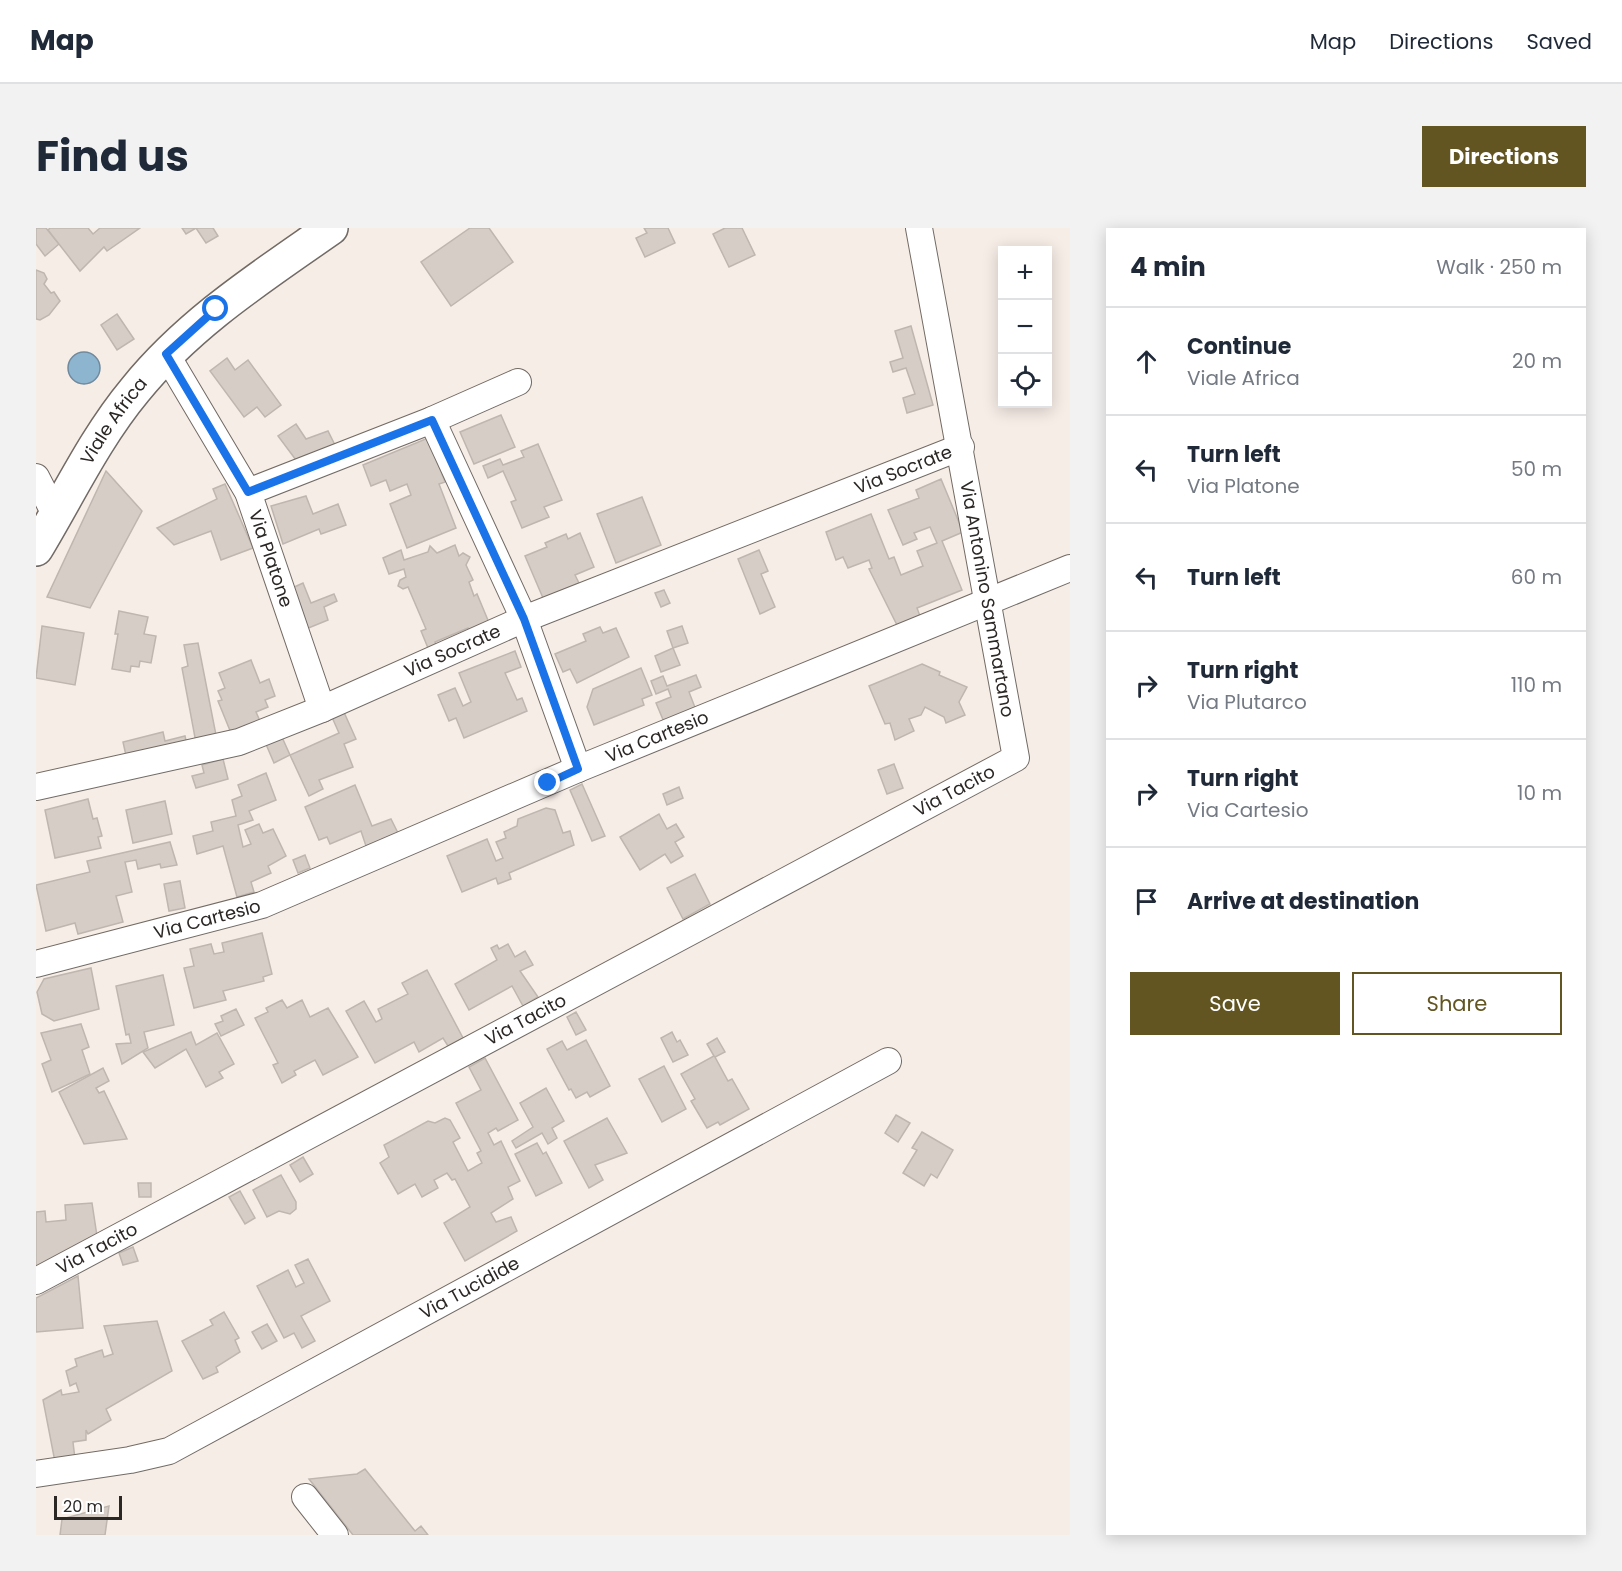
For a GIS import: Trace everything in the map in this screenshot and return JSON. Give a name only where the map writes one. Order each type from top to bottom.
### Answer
[{"type":"main road","name":"Viale Africa","points":[[36,549],[56,516],[67,492],[133,391],[166,354],[216,309],[331,228]]},
{"type":"street","name":"Via Antonino Sammartano","points":[[919,228],[961,447],[1016,758]]},
{"type":"street","name":"Via Platone","points":[[166,354],[248,492],[322,708]]},
{"type":"street","points":[[248,492],[432,420],[518,382]]},
{"type":"street","points":[[432,420],[524,619],[578,769]]},
{"type":"street","name":"Via Socrate","points":[[36,787],[239,742],[524,619],[961,447]]},
{"type":"street","points":[[36,477],[56,516]]},
{"type":"street","name":"Via Cartesio","points":[[36,964],[262,905],[578,769],[1070,568]]},
{"type":"street","name":"Via Tacito","points":[[36,1281],[1016,758]]},
{"type":"street","name":"Via Tucidide","points":[[36,1474],[130,1460],[169,1451],[888,1061]]},
{"type":"street","points":[[304,1497],[335,1535]]},
{"type":"water","points":[[84,352],[95,357],[100,368],[95,379],[84,384],[73,379],[68,368],[73,357]]},
{"type":"building","points":[[36,228],[46,228],[59,244],[45,256],[36,244]]},
{"type":"building","points":[[50,228],[88,228],[93,234],[100,228],[140,228],[107,251],[104,247],[80,271],[48,230]]},
{"type":"building","points":[[182,228],[196,228],[186,234]]},
{"type":"building","points":[[196,228],[213,228],[218,236],[206,243]]},
{"type":"building","points":[[470,228],[489,228],[513,262],[451,306],[421,262]]},
{"type":"building","points":[[644,228],[668,228],[675,243],[645,257],[636,238],[647,233]]},
{"type":"building","points":[[725,228],[742,228],[755,255],[729,267],[713,234]]},
{"type":"building","points":[[36,270],[44,273],[47,279],[44,284],[60,301],[49,315],[40,320],[36,319]]},
{"type":"building","points":[[117,314],[134,339],[117,350],[101,325]]},
{"type":"building","points":[[911,326],[933,405],[907,413],[903,398],[915,394],[906,368],[893,372],[890,362],[903,358],[895,331]]},
{"type":"building","points":[[227,358],[235,370],[248,360],[281,405],[265,417],[257,407],[244,417],[210,371]]},
{"type":"building","points":[[501,415],[515,447],[474,464],[460,432]]},
{"type":"building","points":[[296,424],[306,439],[328,431],[335,445],[296,460],[278,436]]},
{"type":"building","points":[[428,438],[445,482],[439,484],[456,528],[407,548],[390,504],[411,495],[407,484],[390,491],[386,480],[371,486],[363,465]]},
{"type":"building","points":[[538,444],[562,500],[544,507],[549,517],[522,528],[511,502],[516,500],[503,471],[488,478],[483,466],[500,459],[503,465],[524,457],[521,451]]},
{"type":"building","points":[[106,471],[142,511],[90,608],[47,597]]},
{"type":"building","points":[[941,479],[963,532],[942,541],[962,590],[917,608],[920,616],[897,625],[869,569],[872,568],[869,560],[848,568],[843,557],[836,560],[826,532],[871,514],[889,559],[894,557],[901,575],[923,566],[917,551],[937,543],[930,527],[914,533],[917,539],[903,545],[888,510],[919,498],[916,490]]},
{"type":"building","points":[[225,484],[253,548],[221,560],[211,531],[174,545],[157,528],[217,499],[213,489]]},
{"type":"building","points":[[306,496],[313,514],[338,504],[346,525],[321,534],[319,529],[283,544],[271,506]]},
{"type":"building","points":[[642,497],[661,545],[616,563],[597,514]]},
{"type":"building","points":[[580,533],[594,567],[575,575],[579,583],[543,598],[525,556],[547,547],[545,543],[566,534],[568,539]]},
{"type":"building","points":[[455,545],[459,556],[463,553],[470,557],[466,565],[473,580],[469,582],[474,596],[477,594],[490,625],[470,633],[468,628],[435,642],[436,645],[428,648],[421,631],[426,629],[408,587],[403,589],[398,586],[400,580],[406,577],[404,569],[389,574],[383,558],[401,550],[404,560],[428,552],[430,546],[437,553]]},
{"type":"building","points":[[759,550],[768,571],[761,574],[775,607],[760,614],[738,559]]},
{"type":"building","points":[[303,583],[311,603],[334,594],[337,601],[324,607],[328,620],[306,629],[290,589]]},
{"type":"building","points":[[664,590],[670,603],[661,607],[655,593]]},
{"type":"building","points":[[119,611],[148,617],[144,634],[156,636],[151,663],[140,661],[139,667],[131,666],[130,672],[112,669]]},
{"type":"building","points":[[42,626],[84,633],[75,685],[36,678]]},
{"type":"building","points":[[682,626],[688,643],[673,648],[667,631]]},
{"type":"building","points":[[600,627],[603,633],[616,628],[629,657],[577,683],[570,669],[563,672],[555,654],[586,641],[583,634]]},
{"type":"building","points":[[198,643],[217,740],[196,743],[182,668],[188,666],[184,645]]},
{"type":"building","points":[[673,648],[680,665],[661,672],[655,656]]},
{"type":"building","points":[[515,651],[521,667],[505,673],[517,700],[522,698],[527,711],[464,738],[456,718],[449,721],[438,695],[455,688],[463,706],[471,702],[459,673]]},
{"type":"building","points":[[251,660],[260,683],[269,679],[275,696],[265,700],[268,707],[256,712],[260,721],[231,733],[218,701],[222,700],[218,691],[225,688],[219,673]]},
{"type":"building","points":[[922,664],[940,672],[939,675],[967,687],[959,702],[965,715],[946,723],[944,717],[925,707],[921,715],[909,719],[914,731],[895,740],[890,723],[885,724],[869,686]]},
{"type":"building","points":[[641,668],[652,695],[642,699],[644,705],[594,725],[587,707],[593,689]]},
{"type":"building","points":[[696,675],[701,687],[689,692],[696,710],[664,722],[656,703],[671,697],[668,689],[656,694],[651,681],[663,676],[667,686]]},
{"type":"building","points":[[343,710],[356,739],[344,744],[353,767],[319,780],[323,789],[309,796],[290,755],[339,733],[331,715]]},
{"type":"building","points":[[163,732],[165,741],[185,736],[187,745],[127,760],[123,742]]},
{"type":"building","points":[[281,735],[290,755],[274,763],[265,742]]},
{"type":"building","points":[[223,759],[228,779],[196,788],[192,776],[204,773],[202,765]]},
{"type":"building","points":[[894,764],[903,788],[887,794],[878,770]]},
{"type":"building","points":[[266,773],[276,800],[249,811],[253,820],[238,825],[243,847],[251,844],[245,830],[259,824],[263,833],[273,829],[286,856],[268,866],[271,873],[251,882],[254,892],[237,897],[223,846],[197,854],[193,836],[213,831],[211,822],[236,816],[232,800],[242,796],[238,785]]},
{"type":"building","points":[[582,784],[605,836],[592,841],[570,790]]},
{"type":"building","points":[[355,785],[372,826],[391,819],[398,833],[366,846],[361,831],[330,844],[327,837],[319,840],[305,807]]},
{"type":"building","points":[[679,787],[683,798],[667,805],[663,794]]},
{"type":"building","points":[[88,799],[93,819],[97,818],[102,836],[98,837],[101,848],[55,858],[45,810]]},
{"type":"building","points":[[165,801],[172,834],[133,843],[126,810]]},
{"type":"building","points":[[546,808],[555,810],[563,833],[570,831],[574,845],[509,873],[511,879],[498,884],[496,878],[462,892],[447,856],[487,839],[496,861],[503,858],[496,842],[506,838],[504,832],[517,826],[518,819]]},
{"type":"building","points":[[659,814],[667,829],[676,824],[684,837],[675,842],[683,856],[671,863],[665,854],[640,870],[620,837]]},
{"type":"building","points":[[170,842],[177,865],[161,868],[160,864],[138,869],[136,860],[125,862],[132,892],[116,896],[123,922],[78,934],[75,923],[46,931],[36,885],[90,872],[87,861]]},
{"type":"building","points":[[305,855],[310,868],[298,873],[293,860]]},
{"type":"building","points":[[695,874],[710,904],[683,919],[667,888]]},
{"type":"building","points":[[180,881],[185,908],[169,911],[164,884]]},
{"type":"building","points":[[262,933],[272,974],[263,977],[264,981],[223,991],[226,1000],[194,1008],[184,968],[194,966],[190,949],[211,944],[214,954],[224,952],[222,943]]},
{"type":"building","points":[[508,944],[515,957],[525,951],[533,965],[520,971],[538,997],[523,1006],[512,986],[469,1010],[455,984],[497,960],[491,948],[497,945],[499,949]]},
{"type":"building","points":[[91,968],[99,1009],[54,1021],[42,1014],[37,992],[44,979]]},
{"type":"building","points":[[427,970],[463,1038],[448,1046],[443,1038],[419,1052],[414,1042],[375,1063],[346,1011],[364,1001],[376,1022],[382,1019],[378,1009],[408,994],[402,983]]},
{"type":"building","points":[[163,975],[174,1025],[144,1032],[148,1048],[122,1064],[116,1044],[131,1043],[129,1034],[126,1035],[116,986]]},
{"type":"building","points":[[282,1000],[287,1008],[302,1000],[310,1017],[328,1008],[358,1057],[323,1075],[315,1060],[294,1071],[296,1075],[282,1083],[273,1065],[278,1063],[255,1018],[268,1012],[266,1008]]},
{"type":"building","points":[[236,1009],[244,1025],[221,1036],[215,1024],[223,1021],[221,1016]]},
{"type":"building","points":[[576,1012],[586,1030],[576,1035],[567,1017]]},
{"type":"building","points":[[81,1024],[89,1047],[82,1050],[90,1074],[52,1092],[42,1064],[51,1060],[41,1033]]},
{"type":"building","points":[[191,1032],[196,1045],[217,1033],[234,1064],[219,1072],[223,1078],[206,1087],[186,1049],[155,1068],[143,1052]]},
{"type":"building","points":[[672,1032],[677,1042],[680,1040],[688,1055],[673,1062],[661,1038]]},
{"type":"building","points":[[717,1038],[725,1052],[715,1057],[728,1081],[732,1079],[749,1109],[720,1125],[718,1122],[707,1128],[691,1101],[695,1099],[681,1074],[714,1056],[707,1044]]},
{"type":"building","points":[[586,1040],[610,1086],[590,1097],[587,1092],[576,1098],[571,1089],[569,1090],[547,1049],[562,1041],[567,1050]]},
{"type":"building","points":[[485,1058],[518,1120],[498,1131],[496,1128],[488,1133],[494,1145],[501,1141],[520,1181],[508,1187],[513,1199],[491,1213],[496,1222],[511,1217],[517,1231],[465,1261],[444,1223],[470,1207],[455,1179],[452,1180],[447,1173],[434,1180],[438,1188],[422,1197],[415,1184],[398,1194],[380,1163],[389,1157],[384,1145],[428,1121],[435,1123],[445,1118],[450,1120],[460,1138],[453,1142],[468,1171],[482,1163],[477,1153],[481,1151],[456,1103],[481,1090],[469,1067]]},
{"type":"building","points":[[664,1066],[686,1109],[662,1122],[639,1079]]},
{"type":"building","points":[[103,1068],[109,1081],[96,1088],[99,1093],[104,1091],[127,1139],[84,1144],[59,1092]]},
{"type":"building","points":[[546,1088],[564,1121],[552,1128],[557,1138],[548,1144],[542,1133],[516,1148],[512,1141],[533,1127],[520,1103]]},
{"type":"building","points":[[896,1115],[910,1123],[898,1142],[885,1133]]},
{"type":"building","points":[[607,1118],[627,1153],[595,1165],[603,1180],[589,1188],[564,1141]]},
{"type":"building","points":[[922,1132],[953,1150],[937,1178],[931,1174],[924,1186],[903,1173],[917,1150],[912,1148]]},
{"type":"building","points":[[537,1143],[543,1154],[546,1152],[562,1183],[536,1196],[515,1154]]},
{"type":"building","points":[[303,1157],[313,1174],[300,1182],[290,1165]]},
{"type":"building","points":[[281,1175],[296,1202],[296,1209],[290,1214],[279,1211],[267,1217],[253,1190]]},
{"type":"building","points":[[138,1183],[151,1183],[151,1197],[139,1197]]},
{"type":"building","points":[[240,1191],[255,1218],[245,1224],[229,1197]]},
{"type":"building","points":[[92,1203],[97,1236],[36,1268],[36,1212],[45,1211],[46,1222],[66,1220],[65,1205]]},
{"type":"building","points":[[133,1247],[138,1261],[123,1265],[119,1253]]},
{"type":"building","points":[[308,1259],[330,1301],[301,1316],[315,1341],[302,1348],[294,1333],[284,1338],[257,1286],[288,1270],[296,1287],[304,1283],[295,1265]]},
{"type":"building","points":[[78,1276],[83,1328],[36,1332],[36,1298]]},
{"type":"building","points":[[224,1312],[239,1338],[235,1340],[240,1352],[216,1367],[218,1372],[203,1379],[182,1341],[213,1325],[210,1320]]},
{"type":"building","points":[[157,1321],[172,1371],[106,1409],[111,1420],[88,1434],[86,1430],[86,1440],[73,1442],[75,1459],[55,1462],[43,1400],[61,1390],[62,1395],[79,1392],[76,1383],[70,1386],[66,1371],[77,1366],[75,1359],[102,1350],[104,1357],[113,1354],[104,1326]]},
{"type":"building","points":[[267,1324],[277,1341],[262,1349],[252,1332]]},
{"type":"building","points":[[365,1469],[415,1531],[421,1526],[428,1535],[353,1535],[309,1479],[357,1474]]},
{"type":"building","points":[[109,1506],[105,1535],[60,1535],[62,1519]]},
{"type":"route","points":[[216,309],[166,354],[248,492],[432,420],[524,619],[578,769],[548,783]]}]
